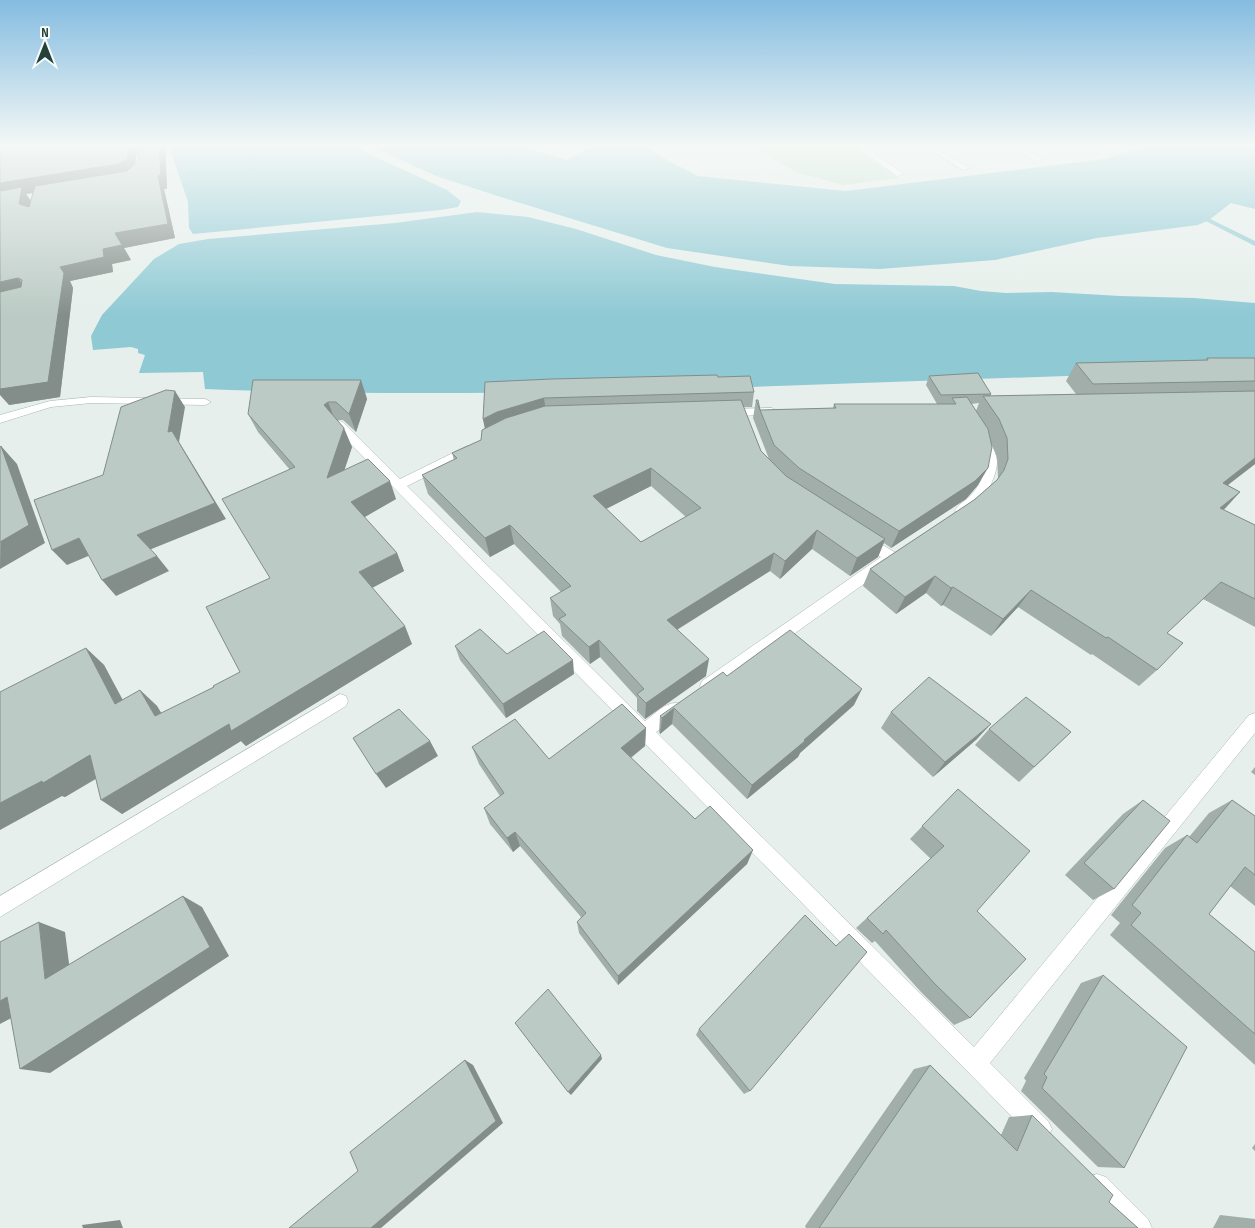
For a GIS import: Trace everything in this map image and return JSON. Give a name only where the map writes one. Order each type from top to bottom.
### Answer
[{"type":"street","points":[[0,418],[50,404],[92,400],[205,402]]},
{"type":"street","points":[[714,414],[783,412]]},
{"type":"street","points":[[743,413],[750,430]]},
{"type":"street","points":[[339,425],[1050,1139]]},
{"type":"street","points":[[948,519],[972,503],[986,487],[991,465],[987,446],[977,431]]},
{"type":"street","points":[[398,485],[478,445]]},
{"type":"street","points":[[700,692],[896,554],[852,531]]},
{"type":"street","points":[[0,907],[340,701]]},
{"type":"street","points":[[644,732],[684,703]]},
{"type":"street","points":[[975,1064],[1255,720]]},
{"type":"street","points":[[1084,1173],[1139,1228]]},
{"type":"water","points":[[461,201],[458,207],[440,210],[193,234],[189,228],[188,202]]},
{"type":"water","points":[[515,201],[1255,201],[1255,209],[1231,203],[1209,220],[1198,225],[1097,238],[995,260],[880,269],[790,266],[667,248]]},
{"type":"water","points":[[477,212],[528,217],[576,229],[656,255],[715,267],[835,284],[954,286],[1006,293],[1052,292],[1194,298],[1255,303],[1255,368],[1204,372],[704,388],[455,393],[330,392],[205,389],[203,372],[139,373],[145,355],[138,353],[138,349],[131,347],[93,350],[91,336],[102,315],[154,259],[179,244],[208,239],[395,223]]},
{"type":"building","points":[[0,201],[19,201],[19,204],[29,207],[31,201],[163,201],[168,224],[115,233],[122,245],[103,249],[104,257],[60,267],[64,273],[48,382],[0,389],[0,292],[21,287],[22,280],[18,278],[0,282]]},
{"type":"building","points":[[1207,358],[1255,358],[1255,381],[1093,384],[1076,363],[1208,360]]},
{"type":"building","points":[[978,373],[991,394],[941,395],[929,376]]},
{"type":"building","points":[[717,375],[718,377],[750,376],[754,392],[544,398],[497,412],[483,419],[485,382]]},
{"type":"building","points":[[253,380],[361,380],[349,414],[336,402],[328,402],[324,405],[344,428],[327,478],[368,459],[390,481],[351,502],[397,553],[359,572],[405,626],[231,731],[229,724],[101,800],[90,755],[43,783],[42,781],[0,803],[0,692],[86,648],[115,704],[140,690],[155,716],[240,672],[206,607],[270,578],[222,499],[295,467],[248,414]]},
{"type":"building","points":[[166,390],[175,391],[168,432],[172,431],[215,503],[137,535],[157,556],[102,580],[79,538],[52,550],[34,500],[103,475],[121,407]]},
{"type":"building","points":[[1255,391],[1255,458],[1223,483],[1240,492],[1220,508],[1255,525],[1255,599],[1221,582],[1167,633],[1183,643],[1157,670],[1108,637],[1106,638],[1031,590],[1003,619],[953,587],[951,588],[935,576],[905,597],[870,569],[974,500],[997,480],[1004,470],[1008,459],[1007,438],[999,419],[983,396]]},
{"type":"building","points":[[967,397],[988,429],[992,447],[988,468],[975,481],[899,531],[799,468],[774,445],[760,410],[836,408],[834,404],[956,404],[952,398]]},
{"type":"building","points":[[741,400],[761,451],[786,476],[885,539],[857,558],[817,530],[785,561],[774,553],[667,620],[709,659],[646,703],[637,694],[644,689],[599,640],[589,647],[559,619],[566,615],[550,598],[571,586],[510,525],[485,538],[422,475],[457,458],[452,453],[481,440],[482,430],[506,418],[545,406]],"holes":[[[651,468],[701,508],[641,542],[593,496]]]},
{"type":"building","points":[[0,447],[29,525],[0,542]]},
{"type":"building","points":[[480,629],[507,654],[544,631],[573,660],[503,704],[455,646]]},
{"type":"building","points":[[790,630],[862,689],[805,741],[752,785],[674,708],[662,718],[660,716],[723,672],[727,676]]},
{"type":"building","points":[[929,677],[991,724],[945,762],[891,712]]},
{"type":"building","points":[[1026,697],[1071,732],[1034,767],[989,729]]},
{"type":"building","points":[[622,704],[646,728],[621,748],[695,819],[710,806],[753,850],[618,976],[577,922],[586,913],[515,832],[507,838],[484,808],[504,793],[472,747],[515,719],[549,759]]},
{"type":"building","points":[[399,709],[430,741],[376,774],[353,738]]},
{"type":"building","points":[[958,789],[1030,851],[977,911],[1026,959],[970,1018],[935,984],[886,930],[883,934],[867,918],[944,846],[922,826]]},
{"type":"building","points":[[1143,800],[1170,821],[1114,889],[1084,863]]},
{"type":"building","points":[[1232,800],[1255,816],[1255,875],[1245,867],[1209,914],[1255,952],[1255,1034],[1131,925],[1141,913],[1132,905],[1187,835],[1197,843]]},
{"type":"building","points":[[183,896],[210,947],[20,1069],[7,997],[0,1001],[0,942],[39,922],[45,979]]},
{"type":"building","points":[[805,915],[836,946],[849,934],[867,952],[750,1091],[699,1029]]},
{"type":"building","points":[[1103,975],[1187,1047],[1124,1168],[1042,1088],[1047,1077],[1044,1074]]},
{"type":"building","points":[[548,989],[601,1055],[568,1092],[515,1023]]},
{"type":"building","points":[[465,1060],[496,1121],[371,1228],[289,1228],[358,1171],[350,1152]]},
{"type":"building","points":[[930,1065],[1017,1151],[1032,1115],[1113,1195],[1109,1202],[1138,1228],[819,1228]]},
{"type":"waterway","points":[[1196,214],[1255,244]]}]
